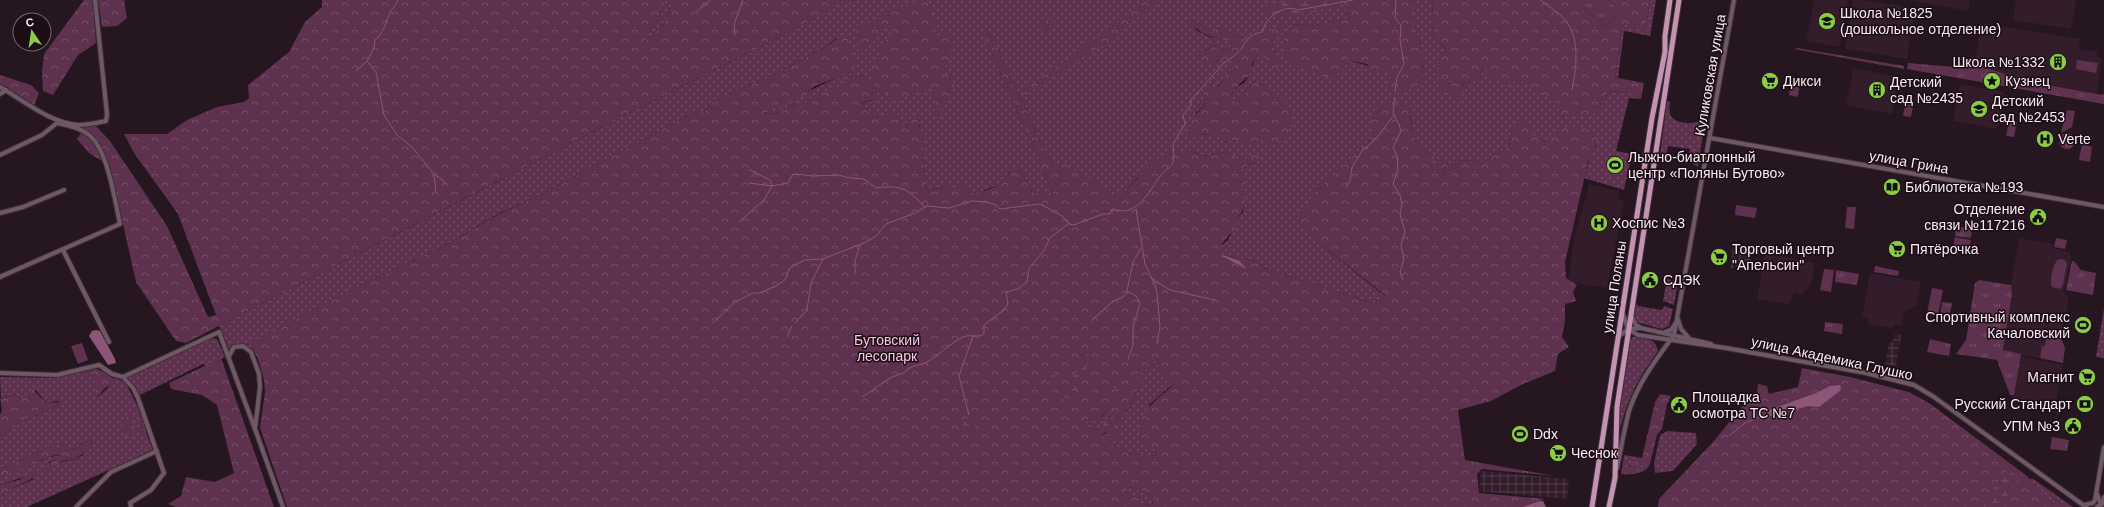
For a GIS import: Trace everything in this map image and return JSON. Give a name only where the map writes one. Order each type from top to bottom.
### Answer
[{"type":"main road","name":"улица Поляны","points":[[1592,507],[1652,118],[1665,52],[1665,36],[1670,0]]},
{"type":"main road","name":"улица Поляны","points":[[1609,507],[1615,478],[1615,421],[1626,341],[1679,0]]},
{"type":"street","points":[[0,87],[48,115],[66,122],[84,124],[106,121],[107,114],[95,0]]},
{"type":"street","name":"Куликовская улица","points":[[1615,478],[1626,424],[1634,398],[1648,372],[1674,335],[1734,0]]},
{"type":"street","points":[[0,94],[6,90]]},
{"type":"street","points":[[0,155],[42,135],[57,123],[85,132],[96,142],[107,169],[120,224],[0,277]]},
{"type":"street","name":"улица Грина","points":[[1710,138],[2104,207]]},
{"type":"street","points":[[0,213],[64,190]]},
{"type":"street","points":[[63,250],[109,342]]},
{"type":"street","points":[[1622,313],[1628,329],[1638,335]]},
{"type":"street","points":[[1631,314],[1636,325],[1641,328]]},
{"type":"street","points":[[1662,332],[1671,330],[1677,319]]},
{"type":"street","points":[[1677,319],[1681,329],[1690,338]]},
{"type":"street","points":[[1618,337],[1628,329],[1641,328],[1690,338],[1717,346]]},
{"type":"street","points":[[123,377],[219,332],[283,507]]},
{"type":"street","points":[[1662,332],[1670,341]]},
{"type":"street","points":[[1626,341],[1631,336],[1638,335]]},
{"type":"street","name":"улица Академика Глушко","points":[[1638,335],[1670,341],[1717,346],[1855,371],[1914,386],[1940,401],[2086,507]]},
{"type":"street","points":[[229,356],[234,347],[243,346],[250,350],[256,363],[260,387],[255,429]]},
{"type":"street","points":[[0,373],[57,374],[99,366],[112,374],[123,377],[138,398],[164,473],[159,481],[150,490],[130,503],[131,507]]},
{"type":"street","points":[[2082,504],[2093,503],[2097,492],[2104,447]]},
{"type":"street","points":[[76,507],[111,472],[157,451]]},
{"type":"street","points":[[2097,492],[2099,506]]},
{"type":"street","points":[[2099,506],[2104,497]]},
{"type":"shaded area","name":"Школа №1825 (дошкольное отделение)","points":[[1814,0],[1848,0],[1840,47],[1806,41]]},
{"type":"shaded area","points":[[1853,0],[1864,0],[1915,8],[1907,59],[1845,49]]},
{"type":"shaded area","points":[[1908,0],[1970,0],[1968,11]]},
{"type":"shaded area","points":[[2016,0],[2076,0],[2071,29],[2013,20]]},
{"type":"shaded area","points":[[1982,23],[2080,39],[2079,49],[2097,52],[2097,57],[2102,58],[2097,94],[2030,82],[1974,64]]},
{"type":"shaded area","points":[[1853,68],[1898,77],[1892,114],[1846,105]]},
{"type":"shaded area","name":"Детский сад №2453","points":[[1962,84],[2003,92],[2004,96],[2001,123],[1996,129],[1953,121],[1959,88]]},
{"type":"shaded area","name":"Хоспис №3","points":[[1589,184],[1619,191],[1617,200],[1624,201],[1607,288],[1568,282],[1573,244]]},
{"type":"shaded area","points":[[2019,238],[2053,244],[2052,248],[2070,252],[2071,258],[2064,291],[2069,298],[2061,338],[2065,348],[2063,363],[2003,351],[2012,294],[2011,284]]},
{"type":"shaded area","points":[[1733,246],[1752,249],[1750,268],[1737,266],[1730,268]]},
{"type":"shaded area","points":[[1765,253],[1815,263],[1811,285],[1802,294],[1794,293],[1789,304],[1757,299]]},
{"type":"shaded area","points":[[1223,255],[1239,261],[1247,269],[1222,256]]},
{"type":"shaded area","points":[[1870,273],[1921,282],[1917,305],[1904,312],[1902,325],[1895,325],[1893,328],[1868,324],[1869,318],[1862,317]]},
{"type":"shaded area","points":[[92,331],[100,331],[116,363],[108,365],[89,336]]},
{"type":"shaded area","points":[[1894,334],[1901,335],[1896,366],[1885,364],[1889,342],[1893,342]]},
{"type":"shaded area","points":[[2020,356],[2063,365],[2055,408],[2012,402]]},
{"type":"shaded area","points":[[1840,385],[1841,390],[1819,407],[1808,406],[1767,417],[1769,410],[1816,393],[1830,386]]},
{"type":"shaded area","points":[[1481,471],[1569,479],[1567,499],[1479,491]]},
{"type":"shaded area","points":[[1543,501],[1546,507],[1522,507]]},
{"type":"green space","points":[[84,0],[93,0],[96,43],[78,55],[53,95],[43,91],[42,72],[44,54],[45,52],[52,52],[52,43]]},
{"type":"green space","points":[[98,0],[124,0],[127,18],[117,26],[102,27]]},
{"type":"green space","points":[[322,0],[666,0],[657,21],[644,42],[663,25],[674,0],[857,0],[842,2],[794,30],[633,111],[186,343],[176,341],[136,282],[110,166],[89,153],[77,139],[85,127],[95,125],[110,141],[167,226],[208,317],[216,315],[178,214],[134,153],[124,134],[167,134],[187,120],[217,107],[244,102],[249,98],[248,85],[289,52],[305,22],[322,7]]},
{"type":"green space","points":[[666,0],[674,0],[663,25],[642,44],[657,21]]},
{"type":"green space","points":[[857,0],[1348,0],[1346,8],[1350,18],[1310,26],[1294,24],[1336,76],[1342,67],[1351,61],[1423,81],[1422,49],[1414,24],[1413,0],[1432,0],[1434,41],[1442,45],[1446,52],[1437,78],[1452,78],[1458,83],[1442,82],[1465,94],[1463,83],[1480,79],[1484,66],[1494,79],[1519,80],[1560,99],[1604,104],[1608,91],[1630,93],[1640,97],[1615,79],[1622,27],[1627,23],[1645,32],[1650,0],[1656,0],[1650,36],[1624,31],[1618,78],[1644,83],[1641,99],[1629,98],[1616,151],[1632,154],[1624,190],[1584,178],[1592,150],[1597,145],[1547,142],[1534,136],[1512,131],[1509,146],[1484,162],[1460,160],[1444,174],[1443,171],[1448,162],[1433,164],[1433,156],[1420,147],[1417,141],[1412,127],[1409,104],[1371,118],[1371,139],[1314,193],[1311,237],[1385,296],[1381,301],[1372,303],[1267,269],[1253,260],[1223,256],[1218,251],[1219,247],[1227,241],[1233,231],[1237,218],[1243,212],[1245,192],[1241,169],[1260,160],[1242,159],[1226,152],[1203,156],[1190,150],[1137,178],[1121,196],[1054,165],[1040,142],[1024,103],[1010,78],[1010,73],[987,29],[985,38],[1054,196],[1032,192],[1020,169],[1011,169],[1003,183],[980,192],[971,193],[960,186],[960,191],[947,186],[927,191],[923,158],[923,132],[920,129],[918,117],[906,123],[907,131],[903,129],[897,113],[877,118],[861,103],[871,101],[877,94],[867,79],[860,75],[844,83],[803,120],[794,104],[775,115],[763,112],[786,103],[841,76],[853,72],[837,38],[825,47],[769,77],[710,104],[703,114],[698,110],[542,194],[498,214],[446,245],[369,281],[251,343],[254,353],[250,348],[243,345],[229,350],[219,326],[633,111],[794,30],[842,1],[848,2]],"holes":[[[1191,17],[1210,32],[1220,28],[1249,41],[1284,29],[1272,39],[1276,56],[1265,58],[1257,55],[1245,82],[1235,89],[1231,97],[1236,103],[1255,81],[1270,90],[1247,146],[1236,140],[1223,142],[1217,134],[1201,135],[1196,113],[1235,65],[1235,60],[1219,60],[1211,64],[1198,52],[1207,50],[1214,45],[1218,50],[1232,49],[1229,41],[1209,37],[1196,30]]]},
{"type":"green space","points":[[1148,0],[1158,0],[1114,38],[1026,95],[1021,92]]},
{"type":"green space","points":[[1296,0],[1348,0],[1347,4],[1309,13],[1278,15],[1275,13],[1281,5]]},
{"type":"green space","points":[[1348,0],[1414,0],[1414,24],[1422,49],[1423,82],[1404,93],[1390,90],[1388,83],[1391,73],[1373,73],[1367,64],[1351,61],[1331,80],[1294,65],[1283,52],[1284,36],[1294,24],[1310,26],[1350,18],[1346,8]]},
{"type":"green space","points":[[1432,0],[1574,0],[1605,28],[1620,11],[1608,0],[1650,0],[1645,32],[1628,24],[1622,27],[1615,79],[1642,83],[1640,97],[1630,93],[1608,91],[1604,104],[1595,114],[1569,116],[1558,114],[1560,100],[1554,102],[1519,80],[1506,85],[1494,79],[1484,67],[1480,79],[1463,83],[1465,94],[1458,99],[1436,89],[1436,82],[1457,82],[1452,78],[1437,78],[1438,58],[1446,52],[1442,45],[1434,41]]},
{"type":"green space","points":[[1574,0],[1608,0],[1620,11],[1605,28]]},
{"type":"green space","points":[[920,1],[930,4],[937,29],[935,38],[946,33],[954,42],[943,75],[951,76],[954,87],[936,119],[934,113],[932,88],[906,97],[891,100],[871,80],[876,77],[868,67],[872,59],[882,61],[878,52],[895,28],[888,26],[859,57],[856,27],[881,18],[889,10]]},
{"type":"green space","points":[[1292,2],[1279,9],[1273,16],[1264,15],[1261,8],[1272,3]]},
{"type":"green space","points":[[1051,17],[1053,18],[1055,24],[1050,26],[1049,32],[1041,31],[1040,28]]},
{"type":"green space","points":[[1191,17],[1210,32],[1220,28],[1249,41],[1259,32],[1268,32],[1283,25],[1285,29],[1272,40],[1282,70],[1268,69],[1265,59],[1257,55],[1252,64],[1253,71],[1235,89],[1231,97],[1236,103],[1255,81],[1281,97],[1288,104],[1292,117],[1290,127],[1283,139],[1266,146],[1262,136],[1257,142],[1247,146],[1236,140],[1223,142],[1217,134],[1201,135],[1194,140],[1187,137],[1193,119],[1205,104],[1203,89],[1218,87],[1235,65],[1235,60],[1219,60],[1211,65],[1197,60],[1198,52],[1207,50],[1214,45],[1218,50],[1232,49],[1229,41],[1211,37],[1201,32],[1187,19]]},
{"type":"green space","name":"Бутовский лесопарк","points":[[987,29],[1010,73],[1010,78],[1024,103],[1040,142],[1054,165],[1061,162],[1121,196],[1154,160],[1166,153],[1190,150],[1203,156],[1226,152],[1242,159],[1258,154],[1260,160],[1241,169],[1245,188],[1245,201],[1241,213],[1237,218],[1240,226],[1228,237],[1218,251],[1223,256],[1253,260],[1267,269],[1372,303],[1381,301],[1385,295],[1311,237],[1297,215],[1314,193],[1371,139],[1371,118],[1377,105],[1393,101],[1409,104],[1412,127],[1420,147],[1433,156],[1433,164],[1443,159],[1448,162],[1443,171],[1444,174],[1460,160],[1484,162],[1509,146],[1512,131],[1523,117],[1532,126],[1534,136],[1547,142],[1557,131],[1574,126],[1585,128],[1595,134],[1598,138],[1588,162],[1565,262],[1566,278],[1577,285],[1573,292],[1576,301],[1565,304],[1565,320],[1562,337],[1569,347],[1558,354],[1555,371],[1521,385],[1491,401],[1458,410],[1465,460],[1554,476],[1482,469],[1477,474],[1479,493],[1545,499],[1522,507],[287,507],[260,428],[265,392],[264,380],[258,359],[250,343],[369,281],[446,245],[499,214],[542,194],[698,110],[704,113],[710,104],[769,77],[825,47],[846,33],[855,60],[853,72],[815,86],[802,96],[764,113],[775,115],[794,104],[803,118],[801,107],[808,99],[859,75],[867,79],[877,94],[876,99],[861,103],[877,118],[892,111],[897,113],[901,124],[906,131],[907,120],[915,116],[918,117],[920,129],[923,132],[923,158],[927,191],[947,186],[960,190],[959,185],[968,187],[971,193],[984,191],[995,187],[1005,179],[1011,169],[1020,169],[1032,192],[1054,196],[985,38],[983,30]],"holes":[[[1157,358],[1162,378],[1173,385],[1146,410],[1142,417],[1139,434],[1141,445],[1155,448],[1156,456],[1128,453],[1110,443],[1099,441],[1099,439],[1104,438],[1101,435],[1106,432],[1110,434],[1109,438],[1113,442],[1117,440],[1121,434],[1119,430],[1125,414],[1135,400],[1134,393],[1140,389],[1143,382],[1135,375],[1149,369]],[[1109,409],[1109,422],[1106,427],[1100,425],[1099,431],[1086,426],[1086,420],[1090,419],[1095,422]],[[1128,487],[1144,492],[1153,498],[1152,505],[1148,506],[1141,503],[1141,498],[1131,496],[1127,491]]]},
{"type":"green space","points":[[1797,48],[1904,66],[1904,69],[1794,49]]},
{"type":"green space","points":[[2077,60],[2098,63],[2096,73],[2076,69]]},
{"type":"green space","points":[[1908,63],[1966,68],[1968,63],[1974,64],[2030,82],[2103,95],[2104,92],[2104,104],[1907,69]]},
{"type":"green space","points":[[0,75],[31,85],[39,93],[34,106],[0,84]]},
{"type":"green space","points":[[1791,80],[1800,81],[1798,97],[1789,95]]},
{"type":"green space","points":[[1906,100],[1914,102],[1911,117],[1903,116]]},
{"type":"green space","points":[[1667,101],[1670,102],[1669,110],[1671,116],[1675,120],[1692,123],[1705,120],[1698,167],[1688,160],[1690,149],[1668,146],[1666,157],[1660,156]]},
{"type":"green space","points":[[2067,110],[2075,111],[2072,127],[2061,133]]},
{"type":"green space","points":[[2009,121],[2017,122],[2014,137],[2006,136]]},
{"type":"green space","points":[[2067,133],[2073,135],[2075,141],[2073,147],[2067,149],[2061,147],[2059,141],[2061,135]]},
{"type":"green space","points":[[2082,144],[2092,147],[2090,162],[2079,160]]},
{"type":"green space","points":[[1736,205],[1757,208],[1755,218],[1735,215]]},
{"type":"green space","points":[[1847,207],[1856,207],[1854,229],[1845,228]]},
{"type":"green space","points":[[1956,226],[1972,229],[1971,238],[1955,236]]},
{"type":"green space","points":[[1955,237],[1971,240],[1969,250],[1953,247]]},
{"type":"green space","points":[[2056,238],[2067,240],[2065,249],[2054,247]]},
{"type":"green space","points":[[2059,259],[2065,260],[2067,264],[2063,285],[2060,289],[2052,287],[2051,284],[2053,268]]},
{"type":"green space","points":[[2072,261],[2074,261],[2081,270],[2096,273],[2093,295],[2066,290]]},
{"type":"green space","points":[[1875,266],[1899,271],[1898,276],[1874,272]]},
{"type":"green space","points":[[1824,269],[1834,270],[1831,292],[1820,290]]},
{"type":"green space","points":[[1836,270],[1859,274],[1857,285],[1835,282]]},
{"type":"green space","points":[[1667,279],[1678,282],[1674,305],[1663,301]]},
{"type":"green space","points":[[1979,280],[2011,285],[2012,294],[2003,350],[2021,354],[2014,395],[2010,395],[1997,360],[1956,354],[1966,340],[1975,283]]},
{"type":"green space","points":[[1932,288],[1943,290],[1938,315],[1927,313]]},
{"type":"green space","points":[[1635,301],[1638,306],[1662,310],[1664,306],[1673,309],[1669,326],[1662,329],[1636,322],[1633,316]]},
{"type":"green space","points":[[1942,302],[1952,303],[1949,318],[1940,316]]},
{"type":"green space","points":[[2104,308],[2104,358],[2096,357]]},
{"type":"green space","points":[[1825,322],[1843,324],[1842,334],[1824,331]]},
{"type":"green space","points":[[2047,335],[2061,338],[2065,348],[2063,363],[2040,358],[2042,346],[2045,346]]},
{"type":"green space","points":[[1633,337],[1649,339],[1655,344],[1658,351],[1643,372],[1632,393],[1624,415],[1618,439],[1616,425],[1629,340]]},
{"type":"green space","points":[[212,338],[217,339],[225,357],[206,366],[203,364],[140,395],[128,379],[128,377]]},
{"type":"green space","points":[[1930,339],[1951,344],[1949,356],[1927,352]]},
{"type":"green space","points":[[82,343],[88,360],[78,364],[71,346]]},
{"type":"green space","points":[[1093,344],[1083,379],[1074,397],[1064,405],[1057,426],[1062,403],[1070,383]]},
{"type":"green space","points":[[1157,357],[1160,371],[1173,384],[1149,405],[1156,456],[1128,453],[1110,443],[1099,442],[1098,439],[1103,438],[1101,435],[1119,430],[1125,414],[1135,400],[1134,393],[1140,389],[1135,375]]},
{"type":"green space","points":[[221,358],[274,507],[175,507],[168,504],[181,496],[186,477],[215,482],[234,473],[217,405],[202,395],[171,389],[169,383]]},
{"type":"green space","points":[[94,368],[104,372],[114,379],[112,384],[105,388],[98,397],[94,394],[95,376],[80,372]]},
{"type":"green space","points":[[1054,368],[1056,381],[1050,392],[1045,381]]},
{"type":"green space","points":[[1802,368],[1850,377],[1909,392],[1929,403],[2027,476],[2053,504],[2051,507],[1658,507],[1659,499],[1713,442],[1745,403],[1747,397],[1757,395],[1758,384],[1767,386],[1769,394],[1798,387]]},
{"type":"green space","points":[[80,372],[95,376],[96,396],[98,397],[115,378],[125,382],[138,407],[142,431],[147,435],[153,450],[27,507],[0,507],[0,497],[9,490],[34,479],[24,477],[0,485],[0,436],[21,422],[62,404],[58,401],[46,403],[36,390],[21,399],[13,394],[1,399],[0,377],[55,378]],"holes":[[[90,439],[93,443],[91,448],[78,458],[56,464],[53,467],[48,463],[57,459],[61,455],[49,457],[19,470],[5,468],[46,448],[64,443],[70,448],[76,449],[83,442]]]},
{"type":"green space","points":[[1120,379],[1124,382],[1124,386],[1118,393],[1113,384]]},
{"type":"green space","points":[[33,389],[46,403],[62,402],[62,404],[21,422],[0,436],[0,415],[2,410],[0,398],[2,399],[13,394],[21,399]]},
{"type":"green space","points":[[1660,394],[1671,396],[1667,404],[1662,429],[1657,435],[1650,464],[1648,467],[1641,464],[1637,470],[1628,472],[1626,470],[1635,461],[1642,458],[1655,402]]},
{"type":"green space","points":[[138,407],[145,425],[147,435],[142,431]]},
{"type":"green space","points":[[1109,409],[1109,422],[1099,431],[1086,426],[1086,420],[1101,417]]},
{"type":"green space","points":[[1113,413],[1114,427],[1112,431],[1106,433],[1102,428],[1104,422]]},
{"type":"green space","points":[[128,415],[131,417],[138,434],[126,437],[122,425]]},
{"type":"green space","points":[[969,415],[975,426],[972,430],[964,432],[963,423]]},
{"type":"green space","points":[[1667,431],[1696,433],[1697,444],[1673,471],[1655,473],[1654,463],[1660,435]]},
{"type":"green space","points":[[2052,437],[2069,440],[2067,451],[2050,449]]},
{"type":"green space","points":[[90,439],[93,443],[91,448],[75,459],[62,461],[49,471],[44,471],[44,466],[61,455],[54,455],[15,472],[8,474],[1,473],[5,468],[46,448],[64,443],[70,448],[76,449],[86,440]]},
{"type":"green space","points":[[1624,455],[1642,458],[1628,467],[1639,466],[1641,464],[1649,466],[1642,472],[1621,474]]},
{"type":"green space","points":[[40,470],[40,475],[9,490],[0,497],[0,485],[19,480],[34,471]]},
{"type":"green space","points":[[2008,470],[2017,476],[2018,479],[2000,507],[1983,507],[2004,472]]},
{"type":"green space","points":[[2032,478],[2073,507],[2067,507],[2056,499],[2053,504],[2030,480]]},
{"type":"green space","points":[[1128,487],[1141,491],[1153,498],[1152,505],[1148,506],[1141,503],[1141,498],[1131,496],[1127,491]]},
{"type":"green space","points":[[2056,499],[2067,507],[2051,507]]},
{"type":"waterway","points":[[398,0],[391,11],[383,30],[375,40],[374,48],[367,61],[376,72],[384,115],[397,135],[411,146],[434,174],[436,192]]},
{"type":"waterway","points":[[697,11],[711,0]]},
{"type":"waterway","points":[[735,35],[734,24],[743,0]]},
{"type":"waterway","points":[[1241,50],[1249,38],[1254,34],[1262,32],[1269,19],[1284,9],[1298,10],[1353,0]]},
{"type":"waterway","points":[[1395,92],[1397,77],[1404,64],[1400,40],[1401,25],[1395,18],[1396,0]]},
{"type":"waterway","points":[[1540,0],[1562,17],[1572,31],[1576,47],[1575,74],[1572,90]]},
{"type":"waterway","points":[[713,323],[735,302],[753,293],[759,293],[776,286],[785,280],[789,269],[793,266],[805,260],[823,259],[866,242],[876,236],[886,224],[915,213],[927,206],[949,208],[972,201],[987,202],[996,205],[1000,209],[1040,204],[1062,216],[1069,224],[1074,225],[1103,214],[1110,214],[1112,209],[1121,211],[1136,207],[1147,196],[1161,175],[1172,164],[1174,158],[1173,146],[1185,124],[1183,115],[1191,105],[1191,100],[1223,64],[1239,52]]},
{"type":"waterway","points":[[356,71],[366,62]]},
{"type":"waterway","points":[[1395,98],[1393,113],[1401,131],[1393,147],[1397,156],[1398,169],[1393,184],[1400,195],[1402,205],[1400,214],[1405,232],[1401,245],[1404,259],[1400,272],[1403,280]]},
{"type":"waterway","points":[[1346,187],[1350,181],[1352,167],[1362,151],[1376,139],[1394,115]]},
{"type":"waterway","points":[[750,170],[770,180],[772,186]]},
{"type":"waterway","points":[[739,222],[764,200],[772,186],[788,183],[792,175],[796,174],[813,176],[838,175],[864,179],[876,188],[892,187],[904,189],[925,207]]},
{"type":"waterway","points":[[435,175],[444,181],[445,185]]},
{"type":"waterway","points":[[749,183],[772,186]]},
{"type":"waterway","points":[[1136,209],[1145,264],[1155,285],[1157,293],[1160,327],[1157,344]]},
{"type":"waterway","points":[[862,397],[893,377],[904,373],[910,368],[929,361],[962,337],[980,336],[984,334],[984,325],[1004,310],[1008,304],[1006,292],[1018,289],[1027,282],[1029,268],[1043,252],[1050,238],[1068,224]]},
{"type":"waterway","points":[[855,274],[855,261],[860,245]]},
{"type":"waterway","points":[[1128,359],[1133,345],[1133,327],[1140,303],[1136,296],[1127,291],[1133,262],[1141,248]]},
{"type":"waterway","points":[[795,323],[807,310],[811,283],[823,259]]},
{"type":"waterway","points":[[1151,278],[1170,290],[1215,300]]},
{"type":"waterway","points":[[1092,320],[1112,302],[1123,297],[1127,292]]},
{"type":"waterway","points":[[787,337],[792,326]]},
{"type":"waterway","points":[[969,415],[959,376],[973,336]]},
{"type":"waterway","points":[[1730,435],[1745,423],[1768,414]]},
{"type":"place","name":"Школа №1825 (дошкольное отделение)","points":[[1827,21]]},
{"type":"place","name":"Школа №1332","points":[[2058,62]]},
{"type":"place","name":"Дикси","points":[[1770,81]]},
{"type":"place","name":"Кузнец","points":[[1992,81]]},
{"type":"place","name":"Детский сад №2435","points":[[1877,90]]},
{"type":"place","name":"Детский сад №2453","points":[[1979,109]]},
{"type":"place","name":"Verte","points":[[2045,139]]},
{"type":"place","name":"Лыжно-биатлонный центр «Поляны Бутово»","points":[[1615,165]]},
{"type":"place","name":"Библиотека №193","points":[[1892,187]]},
{"type":"place","name":"Отделение связи №117216","points":[[2038,217]]},
{"type":"place","name":"Хоспис №3","points":[[1599,223]]},
{"type":"place","name":"Пятёрочка","points":[[1897,249]]},
{"type":"place","name":"Торговый центр \"Апельсин\"","points":[[1719,257]]},
{"type":"place","name":"СДЭК","points":[[1650,280]]},
{"type":"place","name":"Спортивный комплекс Качаловский","points":[[2083,325]]},
{"type":"place","name":"Магнит","points":[[2087,377]]},
{"type":"place","name":"Русский Стандарт","points":[[2085,404]]},
{"type":"place","name":"Площадка осмотра ТС №7","points":[[1679,405]]},
{"type":"place","name":"УПМ №3","points":[[2073,426]]},
{"type":"place","name":"Ddx","points":[[1520,434]]},
{"type":"place","name":"Чеснок","points":[[1558,453]]}]
